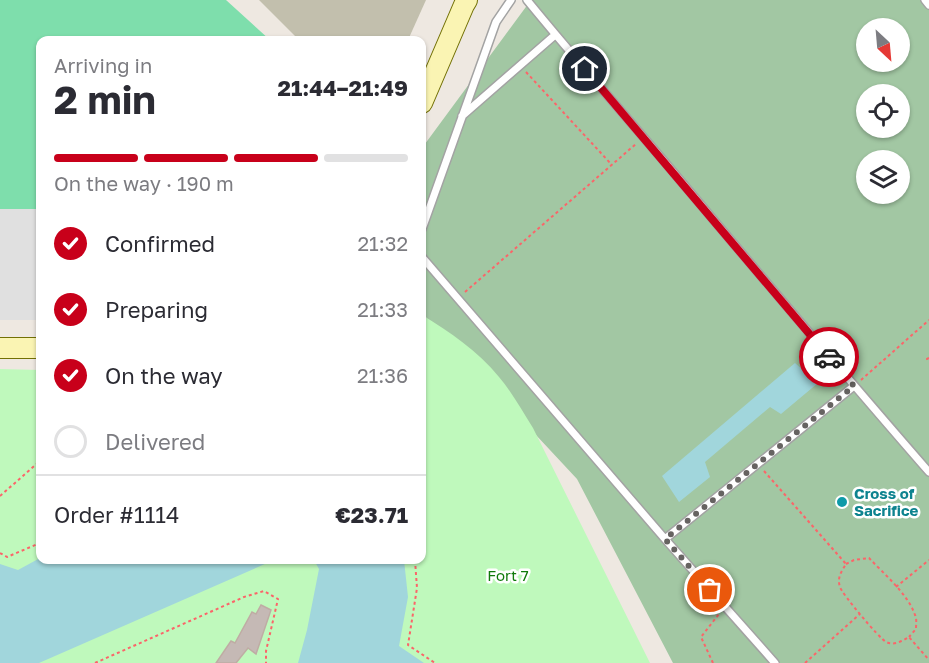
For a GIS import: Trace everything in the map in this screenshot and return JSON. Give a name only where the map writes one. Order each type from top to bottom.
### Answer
[{"type":"street","points":[[426,93],[463,2]]},
{"type":"street","points":[[0,348],[36,348]]},
{"type":"lane","points":[[426,218],[496,22],[511,0]]},
{"type":"lane","points":[[527,0],[929,472]]},
{"type":"lane","points":[[925,0],[929,5]]},
{"type":"lane","points":[[461,117],[555,35]]},
{"type":"lane","points":[[426,262],[775,663]]},
{"type":"lane","points":[[665,539],[854,386]]},
{"type":"path","points":[[520,65],[612,165]]},
{"type":"path","points":[[458,298],[644,137]]},
{"type":"path","points":[[854,386],[929,320]]},
{"type":"path","points":[[929,358],[927,359],[929,362]]},
{"type":"path","points":[[0,496],[36,464]]},
{"type":"path","points":[[758,464],[846,564]]},
{"type":"path","points":[[0,553],[7,557],[36,545]]},
{"type":"path","points":[[869,558],[896,587],[910,604],[916,617],[916,629],[909,637],[898,643],[892,643],[885,641],[844,595],[839,576],[846,564],[854,560],[869,558]]},
{"type":"path","points":[[896,587],[929,560]]},
{"type":"path","points":[[415,564],[417,588],[408,645],[435,663]]},
{"type":"path","points":[[95,663],[244,597],[264,591],[278,599],[266,651],[267,663]]},
{"type":"path","points":[[713,663],[701,637],[725,607]]},
{"type":"path","points":[[805,663],[860,614]]},
{"type":"path","points":[[909,637],[929,660]]},
{"type":"shaded area","points":[[259,0],[426,0],[410,36],[295,36]]},
{"type":"shaded area","points":[[0,209],[36,209],[36,320],[0,320]]},
{"type":"green space","points":[[0,0],[226,0],[266,36],[36,36],[36,209],[0,209]]},
{"type":"green space","points":[[531,0],[929,0],[929,663],[673,663],[577,479],[426,317],[426,143]]},
{"type":"green space","name":"Fort 7","points":[[426,318],[473,350],[513,395],[533,428],[650,663],[0,663],[0,369],[36,370],[36,564],[426,564]]},
{"type":"water","points":[[795,363],[818,383],[781,414],[770,407],[705,462],[710,477],[679,502],[662,476]]},
{"type":"water","points":[[36,560],[36,564],[265,564],[39,663],[0,663],[0,564],[18,570]]},
{"type":"water","points":[[316,564],[404,564],[408,597],[399,646],[424,663],[298,663],[319,569]]},
{"type":"building","points":[[261,605],[271,610],[256,654],[248,648],[236,663],[216,663],[231,641],[235,643],[252,612],[256,614]]},
{"type":"way so far","points":[[710,590],[665,539],[854,386],[829,357]]},
{"type":"place","name":"Cross of Sacrifice","points":[[842,502]]},
{"type":"route","points":[[585,69],[829,357]]}]
